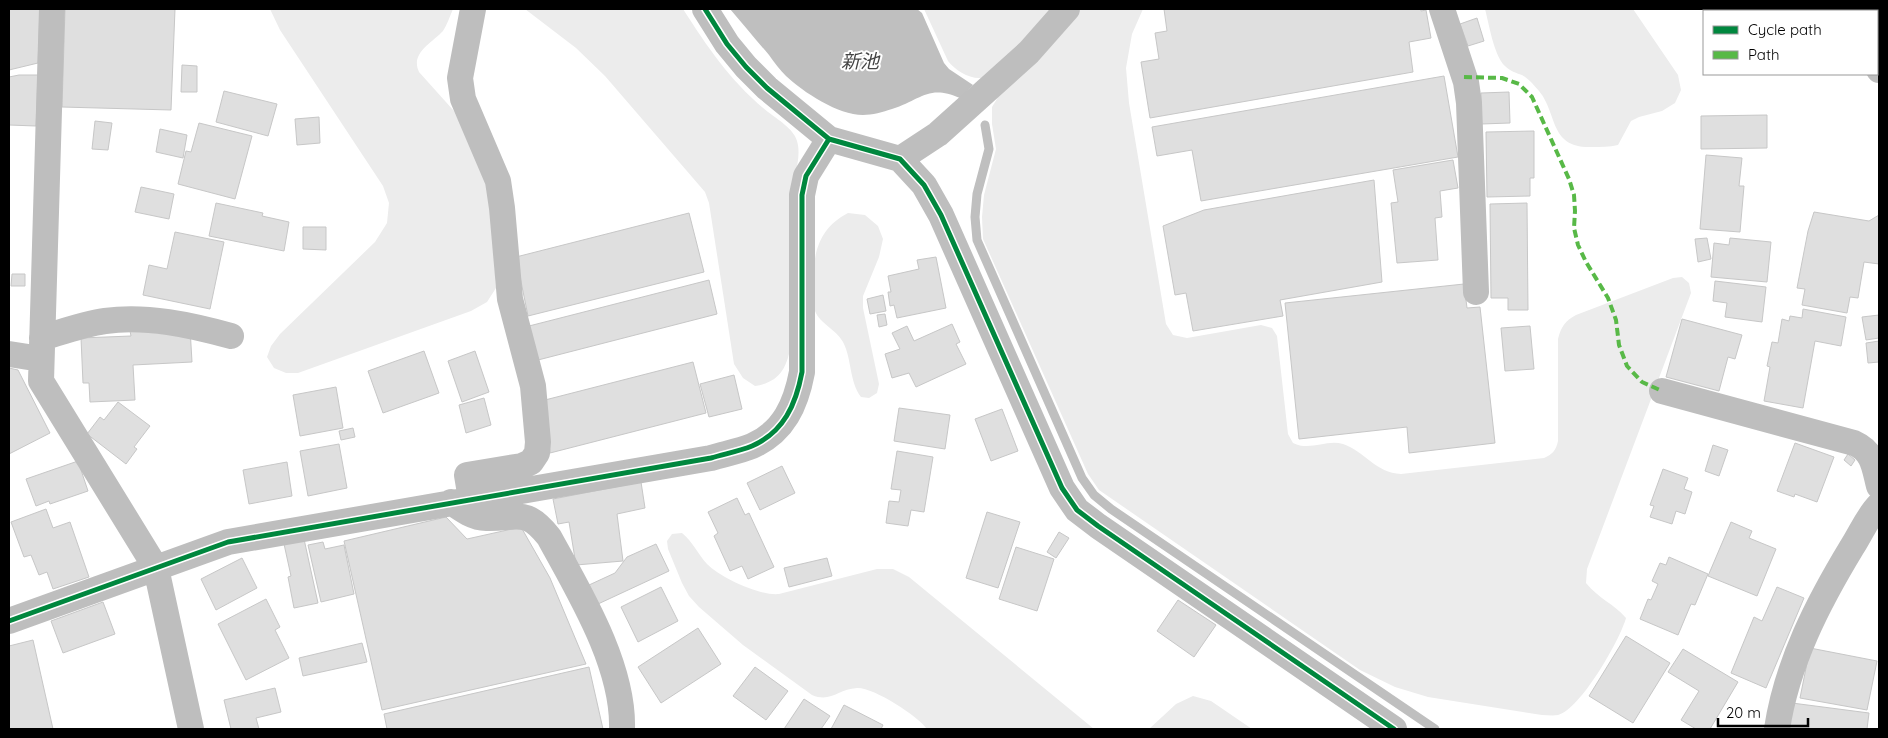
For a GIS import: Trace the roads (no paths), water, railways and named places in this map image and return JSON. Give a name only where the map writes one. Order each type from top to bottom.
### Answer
[{"type":"street","points":[[52,9],[40,381],[156,568],[191,729]]},
{"type":"street","points":[[473,9],[460,78],[463,99],[498,181],[510,299],[533,386],[538,442],[537,453],[531,462],[522,466],[467,475],[461,500],[468,513],[485,518],[525,516],[538,523],[549,537],[602,638],[628,725]]},
{"type":"street","points":[[705,9],[727,44],[746,67],[767,88],[829,139],[900,159],[924,185],[941,215],[1062,488],[1077,510],[1394,729]]},
{"type":"street","points":[[900,159],[938,134],[1029,52],[1067,9]]},
{"type":"street","points":[[1442,9],[1466,82],[1469,103],[1476,292]]},
{"type":"street","points":[[9,621],[228,542],[711,458],[752,446],[772,433],[788,416],[798,395],[802,372],[802,195],[806,176],[829,139]]},
{"type":"street","points":[[9,354],[41,349],[79,326],[105,321],[130,319],[201,328],[230,336]]},
{"type":"street","points":[[1662,392],[1854,443],[1863,447],[1869,453],[1879,486]]},
{"type":"street","points":[[1776,729],[1781,700],[1791,670],[1817,610],[1833,579],[1879,505]]},
{"type":"water","name":"新池","points":[[730,9],[917,9],[922,13],[944,63],[949,69],[973,85],[960,98],[949,94],[932,93],[874,114],[863,115],[843,111],[811,95],[786,76]]},
{"type":"waterway","points":[[985,125],[989,149],[977,194],[975,217],[977,240],[1082,478],[1094,495],[1111,509],[1435,729]]}]
